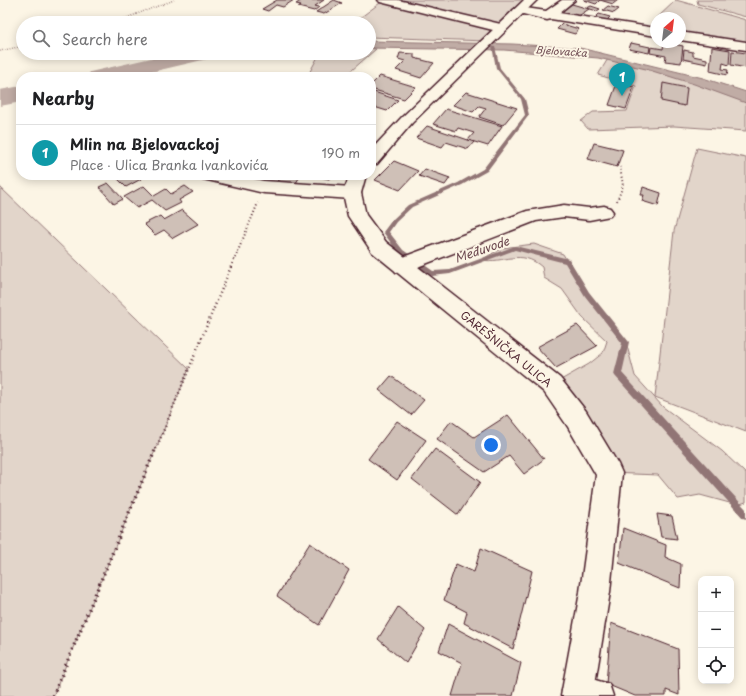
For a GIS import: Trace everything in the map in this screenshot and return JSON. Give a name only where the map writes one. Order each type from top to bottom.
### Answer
[{"type":"main road","points":[[384,0],[501,28]]},
{"type":"main road","points":[[376,154],[407,120],[531,0]]},
{"type":"main road","points":[[546,16],[569,0]]},
{"type":"main road","points":[[519,10],[546,16],[650,31]]},
{"type":"main road","points":[[686,37],[746,46]]},
{"type":"main road","points":[[232,180],[264,187],[355,184]]},
{"type":"main road","name":"GAREŠNIČKA ULICA","points":[[355,184],[357,216],[379,248],[552,385],[577,419],[609,473],[584,694]]},
{"type":"main road","points":[[403,267],[413,261],[533,215],[564,211],[589,214],[604,212]]},
{"type":"path","points":[[132,16],[174,0]]},
{"type":"path","points":[[0,51],[16,48]]},
{"type":"path","points":[[604,212],[619,200],[623,186],[620,167]]},
{"type":"path","points":[[53,696],[264,187]]},
{"type":"shaded area","points":[[384,0],[396,3],[401,0],[531,0],[487,41],[376,37],[376,16],[362,16]]},
{"type":"shaded area","points":[[676,0],[746,20],[746,46],[686,37],[686,12],[663,12]]},
{"type":"shaded area","points":[[697,0],[746,0],[746,17],[698,4]]},
{"type":"shaded area","points":[[609,57],[746,98],[746,131],[674,126],[588,129],[581,121],[593,112],[627,111],[636,86],[598,75]]},
{"type":"shaded area","points":[[316,60],[363,60],[350,72],[310,72]]},
{"type":"shaded area","points":[[697,148],[746,158],[746,432],[655,397],[674,231]]},
{"type":"shaded area","points":[[0,187],[189,369],[53,696],[0,696]]},
{"type":"shaded area","points":[[534,244],[563,254],[587,294],[626,342],[635,376],[663,407],[722,451],[746,474],[746,502],[737,505],[700,495],[678,499],[658,475],[609,473],[552,385],[589,364],[603,353],[607,341],[582,317],[562,289],[544,278],[542,267],[534,261],[519,257],[490,261],[481,260],[502,248]]},
{"type":"water","points":[[376,41],[512,44],[580,48],[703,78],[746,92],[746,103],[694,84],[646,69],[598,58],[504,50],[376,48]]},
{"type":"building","points":[[277,0],[294,0],[283,7],[276,5],[268,11],[262,9]]},
{"type":"building","points":[[302,0],[324,0],[315,6],[319,7],[314,11],[298,7],[301,5],[296,4]]},
{"type":"building","points":[[334,0],[342,3],[324,14],[316,12]]},
{"type":"building","points":[[584,0],[600,0],[596,4]]},
{"type":"building","points":[[600,0],[618,0],[613,4]]},
{"type":"building","points":[[572,4],[589,9],[577,17],[561,11]]},
{"type":"building","points":[[591,6],[600,9],[597,11],[587,8]]},
{"type":"building","points":[[608,6],[619,9],[614,13],[603,10]]},
{"type":"building","points":[[599,14],[610,17],[606,21],[595,18]]},
{"type":"building","points":[[562,24],[579,29],[575,34],[557,29]]},
{"type":"building","points":[[631,43],[650,47],[649,53],[629,49]]},
{"type":"building","points":[[712,47],[730,50],[729,65],[723,63],[722,69],[728,70],[727,75],[710,71]]},
{"type":"building","points":[[651,48],[683,48],[681,63],[665,61],[666,56],[650,53]]},
{"type":"building","points":[[684,50],[693,52],[693,56],[707,59],[707,64],[683,59]]},
{"type":"building","points":[[732,51],[746,53],[746,68],[731,65]]},
{"type":"building","points":[[400,53],[414,54],[414,58],[434,63],[421,78],[396,70],[405,61],[398,59]]},
{"type":"building","points":[[380,76],[416,87],[404,99],[376,91],[376,80]]},
{"type":"building","points":[[617,83],[634,87],[626,109],[609,105]]},
{"type":"building","points":[[663,83],[687,88],[685,106],[661,101]]},
{"type":"building","points":[[466,92],[517,108],[503,125],[479,117],[486,108],[479,106],[473,112],[453,105]]},
{"type":"building","points":[[376,93],[398,100],[387,111],[376,108]]},
{"type":"building","points":[[446,109],[502,126],[488,146],[468,140],[474,133],[458,128],[456,131],[433,124]]},
{"type":"building","points":[[427,126],[474,142],[468,149],[446,142],[442,147],[416,138]]},
{"type":"building","points":[[594,143],[623,150],[617,167],[588,159]]},
{"type":"building","points":[[394,161],[418,171],[400,190],[375,180]]},
{"type":"building","points":[[425,169],[450,178],[445,185],[419,176]]},
{"type":"building","points":[[119,180],[139,180],[126,187]]},
{"type":"building","points":[[278,180],[298,180],[294,186],[276,182]]},
{"type":"building","points":[[108,183],[123,199],[114,204],[99,187]]},
{"type":"building","points":[[144,186],[154,196],[166,189],[171,194],[185,186],[193,192],[179,200],[181,203],[165,211],[152,200],[137,208],[124,197]]},
{"type":"building","points":[[643,187],[661,193],[658,206],[642,201],[644,195],[641,195]]},
{"type":"building","points":[[182,210],[198,224],[173,238],[164,230],[155,235],[144,224],[160,216],[164,220]]},
{"type":"building","points":[[577,325],[597,346],[556,368],[537,347]]},
{"type":"building","points":[[391,376],[424,400],[411,415],[379,390]]},
{"type":"building","points":[[508,415],[544,459],[524,474],[509,456],[484,472],[437,439],[451,421],[474,437]]},
{"type":"building","points":[[397,421],[426,440],[397,480],[368,459]]},
{"type":"building","points":[[435,449],[480,482],[458,515],[412,479]]},
{"type":"building","points":[[657,514],[672,516],[677,539],[661,537]]},
{"type":"building","points":[[623,528],[666,545],[665,557],[681,564],[680,588],[619,563]]},
{"type":"building","points":[[310,543],[349,570],[319,625],[277,596]]},
{"type":"building","points":[[481,548],[532,571],[513,649],[464,623],[467,612],[444,600],[456,564],[474,572]]},
{"type":"building","points":[[398,607],[425,630],[406,663],[378,639]]},
{"type":"building","points":[[611,623],[678,649],[679,695],[666,690],[666,696],[635,696],[606,684]]},
{"type":"building","points":[[448,624],[521,663],[513,696],[452,696],[462,663],[439,651]]},
{"type":"waterway","name":"Međuvode","points":[[493,47],[498,68],[523,99],[527,115],[485,170],[460,184],[410,206],[394,221],[386,232],[401,252],[432,274],[450,272],[515,248],[567,261],[587,294],[626,342],[618,374],[746,515]]},
{"type":"waterway","name":"Bjelovacka","points":[[121,72],[173,60]]},
{"type":"waterway","name":"Bjelovacka","points":[[0,98],[16,95]]},
{"type":"place","name":"Mlin na Bjelovackoj","points":[[622,96]]}]
